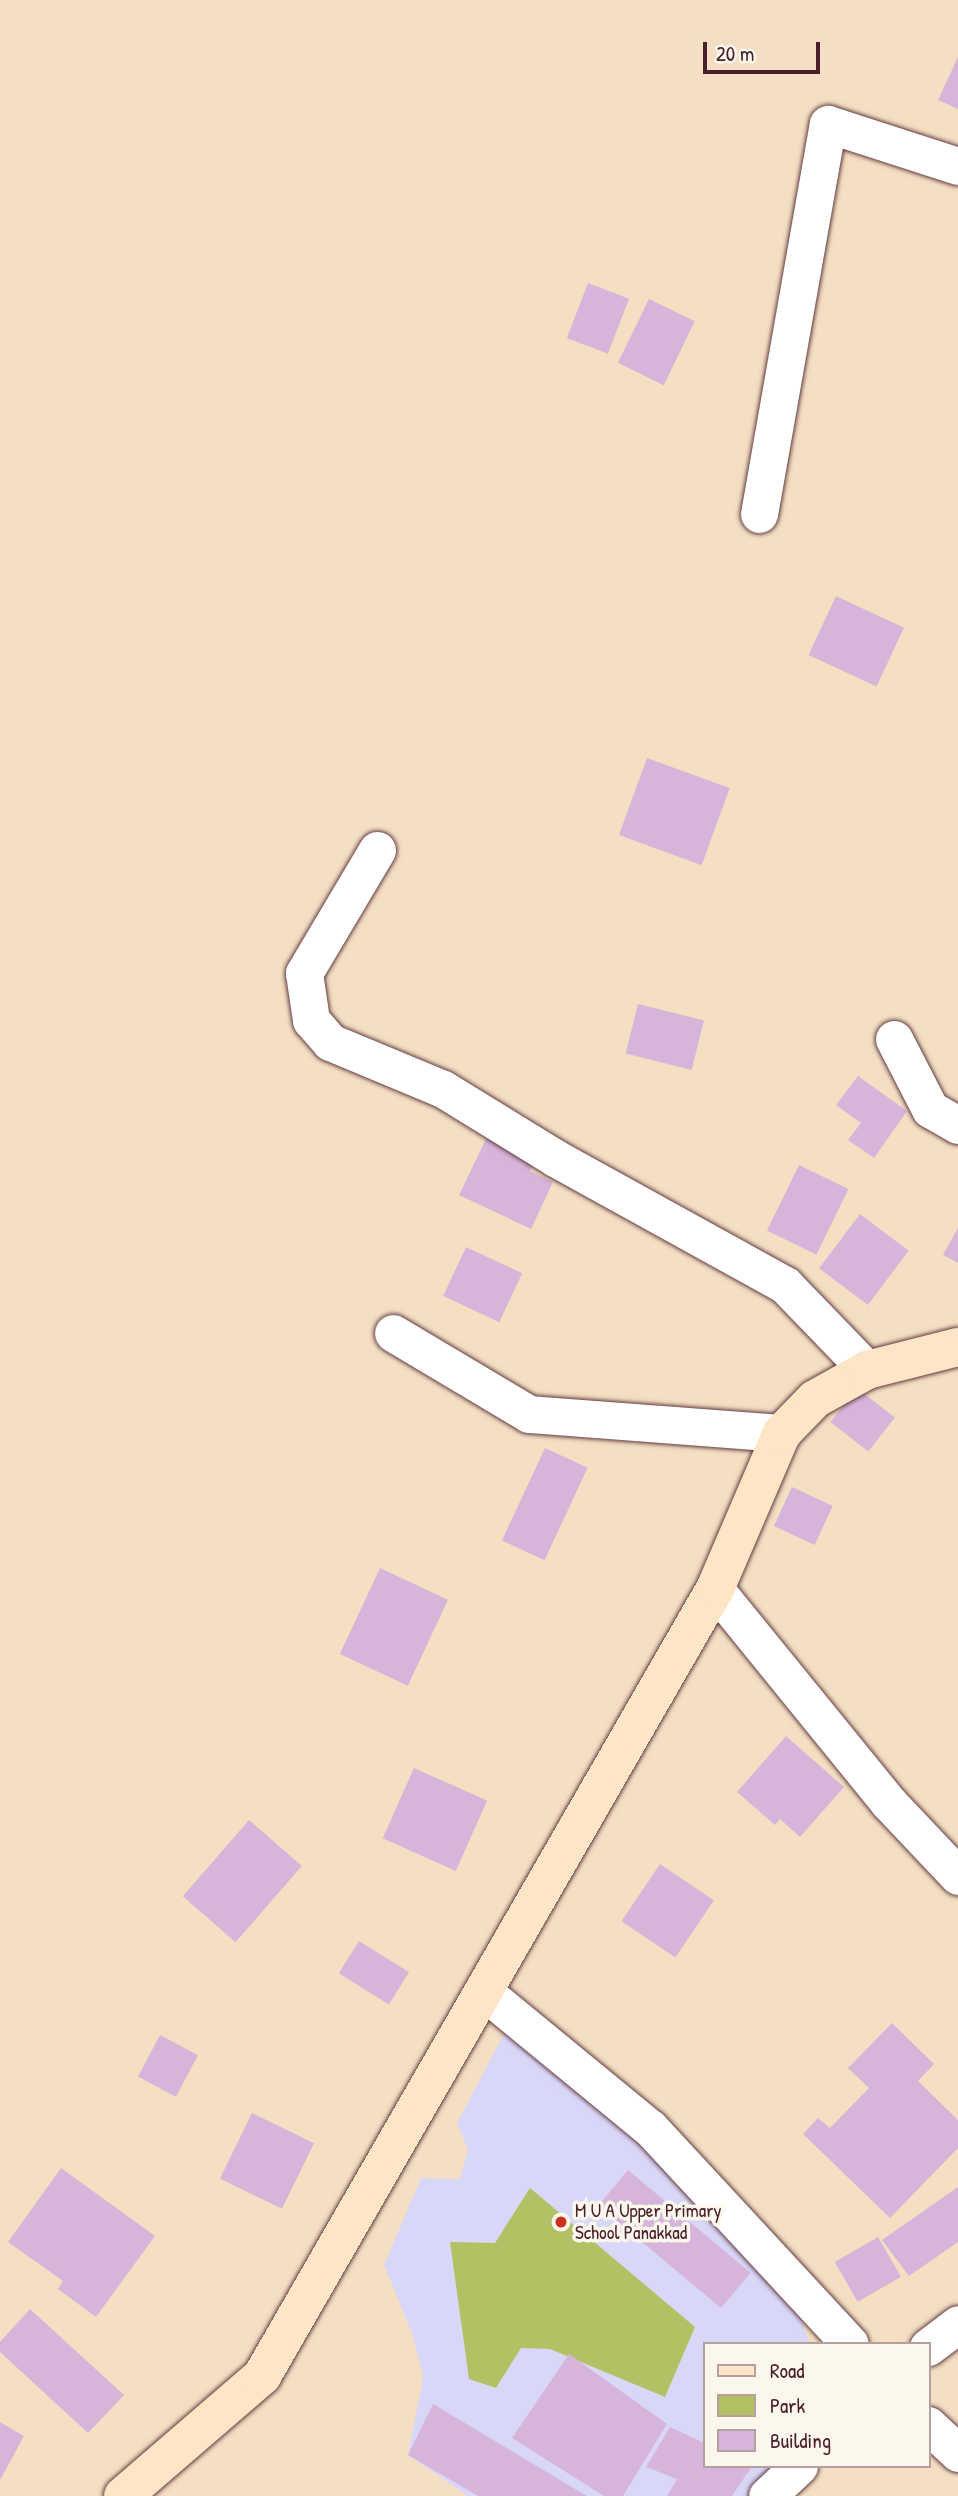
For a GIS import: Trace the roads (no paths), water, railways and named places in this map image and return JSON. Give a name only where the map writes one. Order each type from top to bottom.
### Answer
[{"type":"street","points":[[759,514],[828,124],[958,166]]},
{"type":"street","points":[[377,850],[304,973],[311,1020],[330,1042],[443,1089],[555,1158],[786,1285],[867,1370]]},
{"type":"street","points":[[894,1039],[930,1109],[958,1125]]},
{"type":"street","points":[[393,1333],[529,1414],[782,1433]]},
{"type":"street","points":[[123,2496],[261,2376],[715,1589],[782,1433],[815,1399],[867,1370],[958,1347]]},
{"type":"street","points":[[715,1589],[888,1802],[958,1876]]},
{"type":"street","points":[[483,1991],[650,2128],[848,2342]]},
{"type":"street","points":[[930,2345],[958,2324]]},
{"type":"street","points":[[930,2427],[958,2453]]},
{"type":"street","points":[[767,2496],[797,2468]]},
{"type":"place","name":"M U A Upper Primary School Panakkad","points":[[561,2222]]}]
